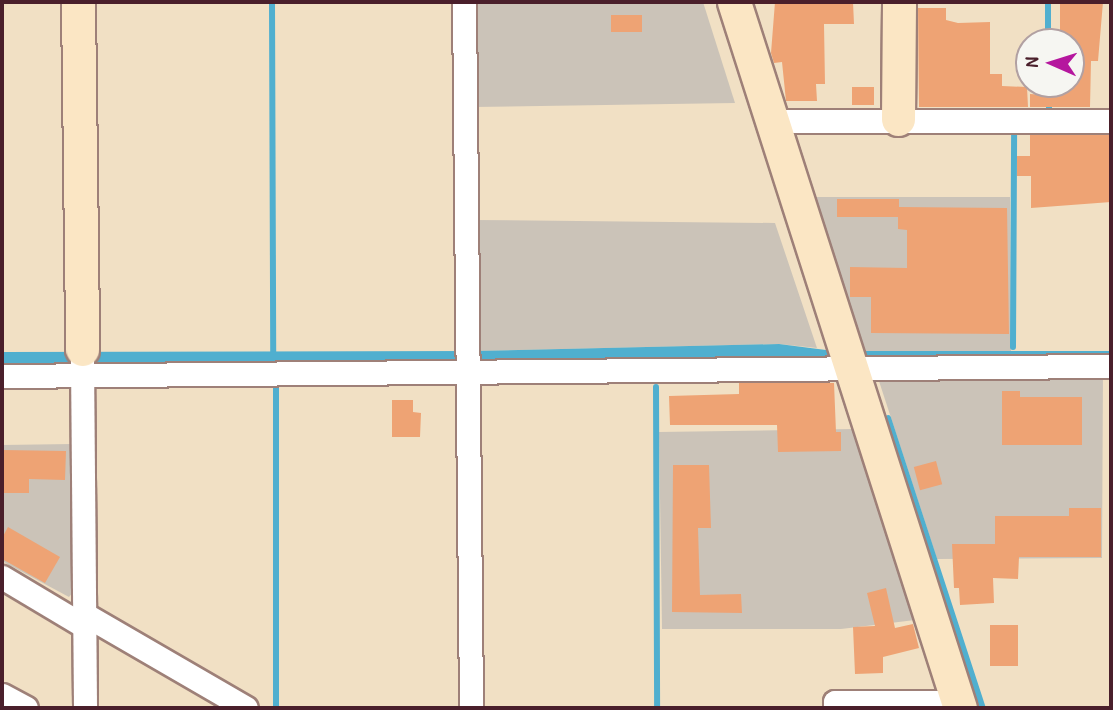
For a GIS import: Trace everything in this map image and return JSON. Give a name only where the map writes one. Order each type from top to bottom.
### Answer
[{"type":"street","points":[[78,2],[85,708]]},
{"type":"street","points":[[464,2],[471,708]]},
{"type":"street","points":[[734,2],[855,369],[959,705],[835,702],[835,708]]},
{"type":"street","points":[[898,119],[899,2]]},
{"type":"street","points":[[773,121],[1111,121]]},
{"type":"street","points":[[2,376],[82,365],[467,363],[855,369],[1111,366]]},
{"type":"street","points":[[2,578],[246,708]]},
{"type":"street","points":[[2,695],[26,708]]},
{"type":"shaded area","points":[[472,2],[703,2],[735,103],[474,107]]},
{"type":"shaded area","points":[[811,197],[1010,197],[1011,352],[862,351]]},
{"type":"shaded area","points":[[473,220],[775,223],[817,348],[779,344],[474,351]]},
{"type":"shaded area","points":[[1103,374],[1102,558],[937,559],[878,378]]},
{"type":"shaded area","points":[[853,429],[915,620],[841,629],[662,629],[659,432]]},
{"type":"shaded area","points":[[72,444],[74,591],[69,597],[2,561],[2,445]]},
{"type":"water","points":[[779,344],[826,350],[831,358],[2,366],[2,352],[474,351]]},
{"type":"water","points":[[862,351],[1111,351],[1111,357],[865,358]]},
{"type":"building","points":[[775,2],[853,2],[854,24],[824,24],[825,84],[816,84],[817,101],[786,101],[782,62],[774,63],[771,53]]},
{"type":"building","points":[[1060,2],[1103,2],[1098,61],[1091,61],[1090,107],[1030,107],[1030,98],[1085,98],[1085,28],[1060,28]]},
{"type":"building","points":[[918,8],[946,8],[946,20],[958,23],[990,22],[990,74],[1002,74],[1002,86],[1015,87],[1015,98],[1028,98],[1028,107],[919,107]]},
{"type":"building","points":[[611,15],[642,15],[642,32],[611,32]]},
{"type":"building","points":[[852,87],[874,87],[874,105],[852,105]]},
{"type":"building","points":[[1030,135],[1111,135],[1111,202],[1031,208],[1031,176],[1017,176],[1017,156],[1030,156]]},
{"type":"building","points":[[837,199],[899,199],[899,207],[1007,208],[1009,334],[871,333],[871,297],[850,297],[850,267],[907,268],[907,230],[898,229],[898,217],[837,217]]},
{"type":"building","points":[[739,383],[834,383],[836,432],[841,432],[841,451],[778,452],[777,425],[670,425],[669,396],[739,394]]},
{"type":"building","points":[[1002,391],[1020,391],[1020,397],[1082,397],[1082,445],[1002,445]]},
{"type":"building","points":[[392,400],[413,400],[413,412],[421,413],[420,437],[392,437]]},
{"type":"building","points":[[2,450],[66,451],[65,480],[29,479],[29,493],[2,493]]},
{"type":"building","points":[[936,461],[942,484],[920,490],[914,467]]},
{"type":"building","points":[[673,465],[709,465],[711,528],[698,528],[700,595],[741,594],[742,613],[672,612]]},
{"type":"building","points":[[1069,508],[1101,508],[1101,557],[1019,557],[1018,579],[993,578],[994,603],[960,605],[959,588],[954,588],[952,544],[995,544],[995,516],[1069,516]]},
{"type":"building","points":[[8,527],[60,557],[45,583],[2,559],[2,538]]},
{"type":"building","points":[[886,588],[895,628],[913,624],[919,648],[883,657],[883,673],[855,674],[853,627],[875,626],[867,593]]},
{"type":"building","points":[[990,625],[1018,625],[1018,666],[990,666]]},
{"type":"waterway","points":[[272,2],[273,352]]},
{"type":"waterway","points":[[1048,2],[1048,28]]},
{"type":"waterway","points":[[1049,98],[1049,108]]},
{"type":"waterway","points":[[1013,347],[1014,128]]},
{"type":"waterway","points":[[276,387],[276,708]]},
{"type":"waterway","points":[[656,387],[657,708]]},
{"type":"waterway","points":[[888,418],[983,708]]}]
